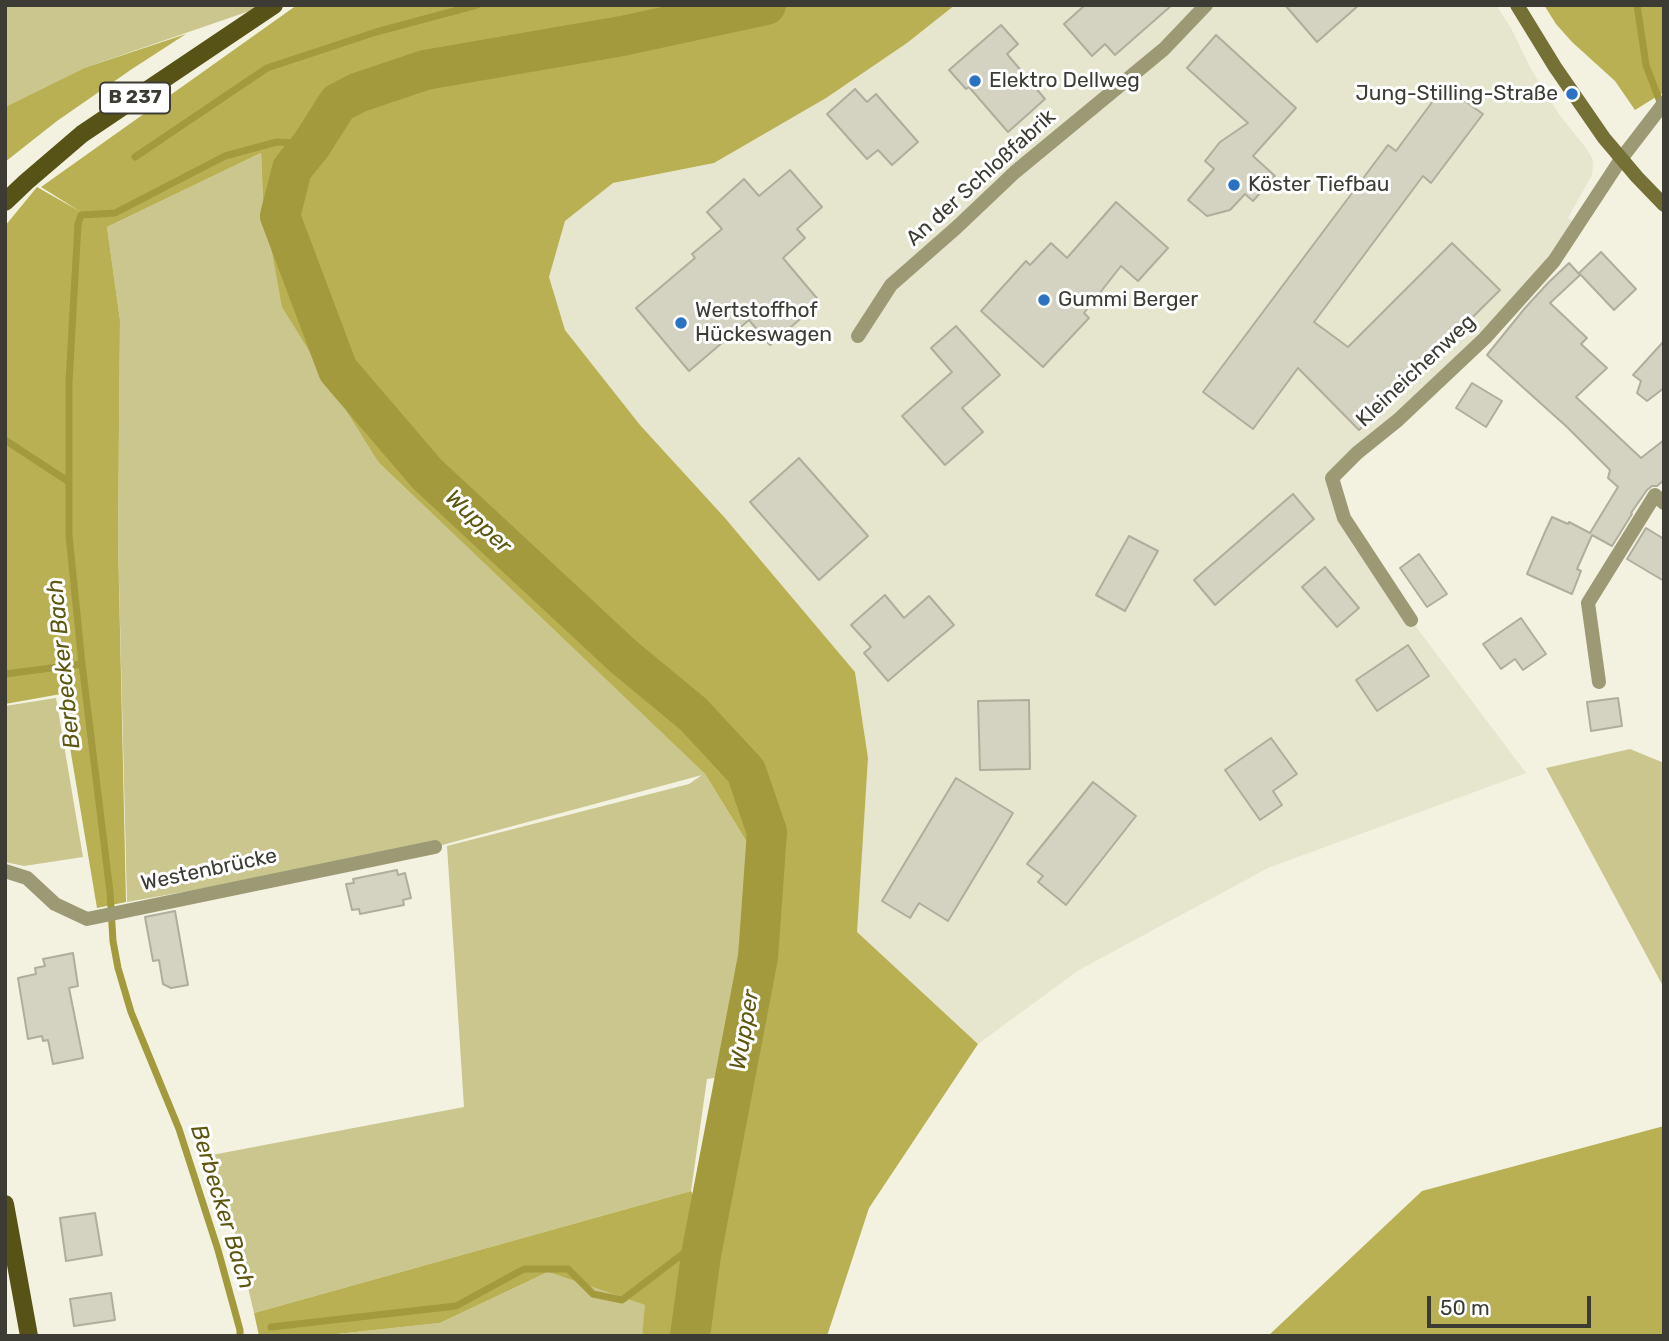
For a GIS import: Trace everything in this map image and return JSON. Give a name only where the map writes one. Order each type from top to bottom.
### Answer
[{"type":"main road","name":"B 237","points":[[5,202],[82,134],[274,5]]},
{"type":"main road","points":[[5,1204],[29,1336]]},
{"type":"street","name":"An der Schloßfabrik","points":[[858,336],[891,285],[1015,172],[1164,49],[1206,5]]},
{"type":"street","points":[[1517,5],[1572,94],[1621,159],[1664,205]]},
{"type":"street","points":[[1621,159],[1664,103]]},
{"type":"street","name":"Kleineichenweg","points":[[1411,620],[1344,518],[1332,478],[1485,338],[1554,261],[1621,159]]},
{"type":"street","points":[[1599,682],[1588,603],[1661,495]]},
{"type":"street","name":"Westenbrücke","points":[[5,871],[27,878],[55,904],[87,919],[435,847]]},
{"type":"shaded area","points":[[5,5],[267,5],[84,68],[5,107]]},
{"type":"shaded area","points":[[297,5],[955,5],[907,43],[826,98],[714,163],[613,183],[565,221],[549,277],[565,330],[640,425],[725,518],[855,672],[868,758],[857,932],[978,1044],[869,1208],[827,1336],[707,1336],[727,1076],[753,852],[705,774],[379,463],[282,307],[263,202],[261,153],[107,227],[120,320],[118,541],[126,902],[97,908],[61,694],[5,704],[5,226],[37,187],[81,212],[41,187]]},
{"type":"shaded area","points":[[955,5],[1496,5],[1511,28],[1531,69],[1561,117],[1586,148],[1593,165],[1592,175],[1568,218],[1580,224],[1554,261],[1332,479],[1344,518],[1411,620],[1526,773],[1268,868],[1079,970],[978,1044],[856,932],[868,758],[855,672],[725,518],[640,425],[565,330],[549,277],[565,221],[613,183],[714,163],[907,43]]},
{"type":"shaded area","points":[[1544,5],[1664,5],[1664,92],[1635,110],[1615,81],[1572,42]]},
{"type":"shaded area","points":[[186,34],[57,121],[5,162],[5,107],[84,68]]},
{"type":"shaded area","points":[[261,153],[263,202],[379,463],[705,774],[753,852],[727,1076],[707,1079],[691,1191],[254,1313],[233,1224],[212,1155],[464,1107],[447,846],[689,784],[702,775],[435,847],[127,902],[118,541],[120,320],[107,227]]},
{"type":"shaded area","points":[[56,698],[83,857],[24,866],[5,862],[5,706]]},
{"type":"shaded area","points":[[1630,749],[1664,763],[1664,988],[1546,768]]},
{"type":"shaded area","points":[[1664,1126],[1664,1336],[1268,1336],[1422,1191]]},
{"type":"shaded area","points":[[691,1191],[711,1229],[700,1336],[642,1336],[645,1305],[548,1272],[440,1323],[318,1336],[259,1336],[254,1313]]},
{"type":"shaded area","points":[[548,1272],[646,1305],[642,1336],[318,1336],[440,1323]]},
{"type":"building","points":[[1085,5],[1172,5],[1115,55],[1105,44],[1092,56],[1064,24]]},
{"type":"building","points":[[1285,5],[1359,5],[1317,42]]},
{"type":"building","name":"Elektro Dellweg","points":[[1001,25],[1018,44],[1007,54],[1045,99],[1008,132],[969,87],[966,89],[949,70]]},
{"type":"building","points":[[1216,35],[1296,108],[1253,156],[1275,176],[1253,201],[1245,194],[1230,210],[1207,216],[1188,200],[1214,169],[1205,161],[1220,142],[1248,123],[1187,68]]},
{"type":"building","points":[[1444,86],[1483,114],[1431,183],[1423,176],[1314,322],[1348,347],[1452,243],[1500,290],[1359,430],[1298,368],[1253,429],[1203,392],[1388,145],[1396,151]]},
{"type":"building","points":[[855,89],[867,102],[876,94],[918,142],[892,165],[878,150],[867,159],[827,114]]},
{"type":"building","points":[[790,170],[822,207],[797,229],[805,238],[783,258],[820,302],[770,345],[749,320],[689,371],[636,308],[695,258],[692,254],[722,229],[707,212],[744,179],[759,196]]},
{"type":"building","points":[[1116,202],[1168,248],[1138,281],[1121,266],[1084,313],[1089,318],[1043,367],[981,311],[1026,261],[1030,265],[1051,243],[1067,258]]},
{"type":"building","points":[[1601,252],[1636,289],[1614,310],[1579,273]]},
{"type":"building","points":[[1569,263],[1580,275],[1550,303],[1587,338],[1581,344],[1607,368],[1576,397],[1641,458],[1664,440],[1664,480],[1647,490],[1612,546],[1592,535],[1577,569],[1581,571],[1572,594],[1527,574],[1545,532],[1552,517],[1590,533],[1618,487],[1608,478],[1610,470],[1487,355],[1525,308]]},
{"type":"building","points":[[956,326],[1000,375],[962,408],[983,432],[945,465],[902,416],[952,372],[931,348]]},
{"type":"building","points":[[1664,341],[1664,388],[1647,401],[1637,393],[1641,381],[1633,375]]},
{"type":"building","points":[[1472,383],[1502,401],[1486,427],[1456,408]]},
{"type":"building","points":[[799,458],[868,536],[819,580],[750,502]]},
{"type":"building","points":[[1293,494],[1314,519],[1215,605],[1194,580]]},
{"type":"building","points":[[1646,528],[1664,539],[1664,581],[1627,559]]},
{"type":"building","points":[[1129,536],[1158,551],[1125,611],[1096,595]]},
{"type":"building","points":[[1419,554],[1447,594],[1427,607],[1400,568]]},
{"type":"building","points":[[1325,567],[1359,608],[1337,627],[1302,587]]},
{"type":"building","points":[[885,595],[904,618],[929,596],[954,625],[888,681],[864,653],[871,647],[851,625]]},
{"type":"building","points":[[1521,618],[1546,654],[1523,670],[1515,659],[1501,669],[1483,644]]},
{"type":"building","points":[[1408,645],[1429,676],[1377,711],[1356,680]]},
{"type":"building","points":[[1618,698],[1622,726],[1591,731],[1587,702]]},
{"type":"building","points":[[1029,700],[1030,769],[980,770],[978,701]]},
{"type":"building","points":[[1271,738],[1297,774],[1273,791],[1282,805],[1260,820],[1225,770]]},
{"type":"building","points":[[956,778],[1013,813],[948,921],[919,903],[910,918],[882,901]]},
{"type":"building","points":[[1093,782],[1136,816],[1066,905],[1038,882],[1043,876],[1027,864]]},
{"type":"building","points":[[397,870],[398,875],[405,873],[411,898],[403,900],[404,905],[360,914],[359,909],[352,910],[346,884],[354,883],[353,879]]},
{"type":"building","points":[[175,911],[188,985],[171,988],[163,984],[159,960],[153,961],[145,917]]},
{"type":"building","points":[[73,953],[78,986],[69,988],[83,1058],[53,1064],[48,1040],[43,1041],[42,1036],[28,1039],[18,978],[36,974],[35,968],[45,966],[43,959]]},
{"type":"building","points":[[95,1213],[102,1255],[66,1261],[60,1218]]},
{"type":"building","points":[[111,1293],[115,1320],[74,1326],[70,1299]]},
{"type":"waterway","points":[[135,157],[267,68],[376,32],[477,5]]},
{"type":"waterway","name":"Wupper","points":[[690,1336],[701,1255],[758,957],[767,832],[746,771],[693,714],[624,657],[427,474],[338,370],[280,216],[292,169],[312,144],[338,103],[357,93],[425,70],[622,36],[766,5]]},
{"type":"waterway","points":[[1637,5],[1646,65],[1662,107]]},
{"type":"waterway","name":"Berbecker Bach","points":[[240,1336],[218,1250],[179,1129],[131,1012],[113,941],[110,892],[69,535],[69,382],[78,224],[81,215],[115,213],[225,156],[277,142],[312,144]]},
{"type":"waterway","points":[[5,440],[69,482]]},
{"type":"waterway","points":[[5,674],[82,664]]},
{"type":"waterway","points":[[271,1327],[456,1306],[524,1269],[568,1269],[593,1294],[622,1300],[684,1253],[701,1255]]},
{"type":"place","name":"Elektro Dellweg","points":[[975,81]]},
{"type":"place","name":"Jung-Stilling-Straße","points":[[1572,94]]},
{"type":"place","name":"Köster Tiefbau","points":[[1234,185]]},
{"type":"place","name":"Gummi Berger","points":[[1044,300]]},
{"type":"place","name":"Wertstoffhof Hückeswagen","points":[[681,323]]}]
